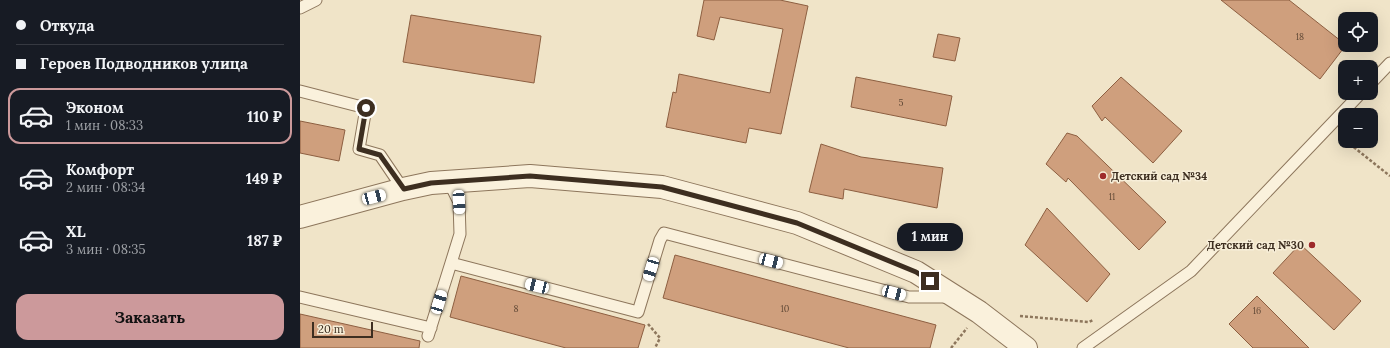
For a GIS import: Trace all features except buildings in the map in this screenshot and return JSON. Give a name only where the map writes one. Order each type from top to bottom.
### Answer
[{"type":"street","points":[[300,217],[431,183],[530,176],[662,187],[797,223],[916,272],[979,312],[1026,348]]},
{"type":"lane","points":[[301,7],[316,0]]},
{"type":"lane","points":[[1378,77],[1388,69]]},
{"type":"lane","points":[[300,91],[366,108],[359,149],[380,155],[404,189]]},
{"type":"lane","points":[[1083,348],[1190,271],[1354,100]]},
{"type":"lane","points":[[300,297],[430,332],[460,234],[459,202],[449,182]]},
{"type":"lane","points":[[451,263],[638,312],[660,240],[664,233],[909,297],[957,298]]},
{"type":"path","points":[[1355,148],[1390,176]]},
{"type":"path","points":[[638,312],[660,338],[656,348]]},
{"type":"path","points":[[1020,316],[1089,322],[1095,319]]},
{"type":"place","name":"Детский сад №34","points":[[1103,176]]},
{"type":"place","name":"Детский сад №30","points":[[1312,245]]},
{"type":"route","points":[[366,108],[359,149],[380,155],[404,189],[431,183],[530,176],[662,187],[797,223],[916,272],[930,281]]}]
